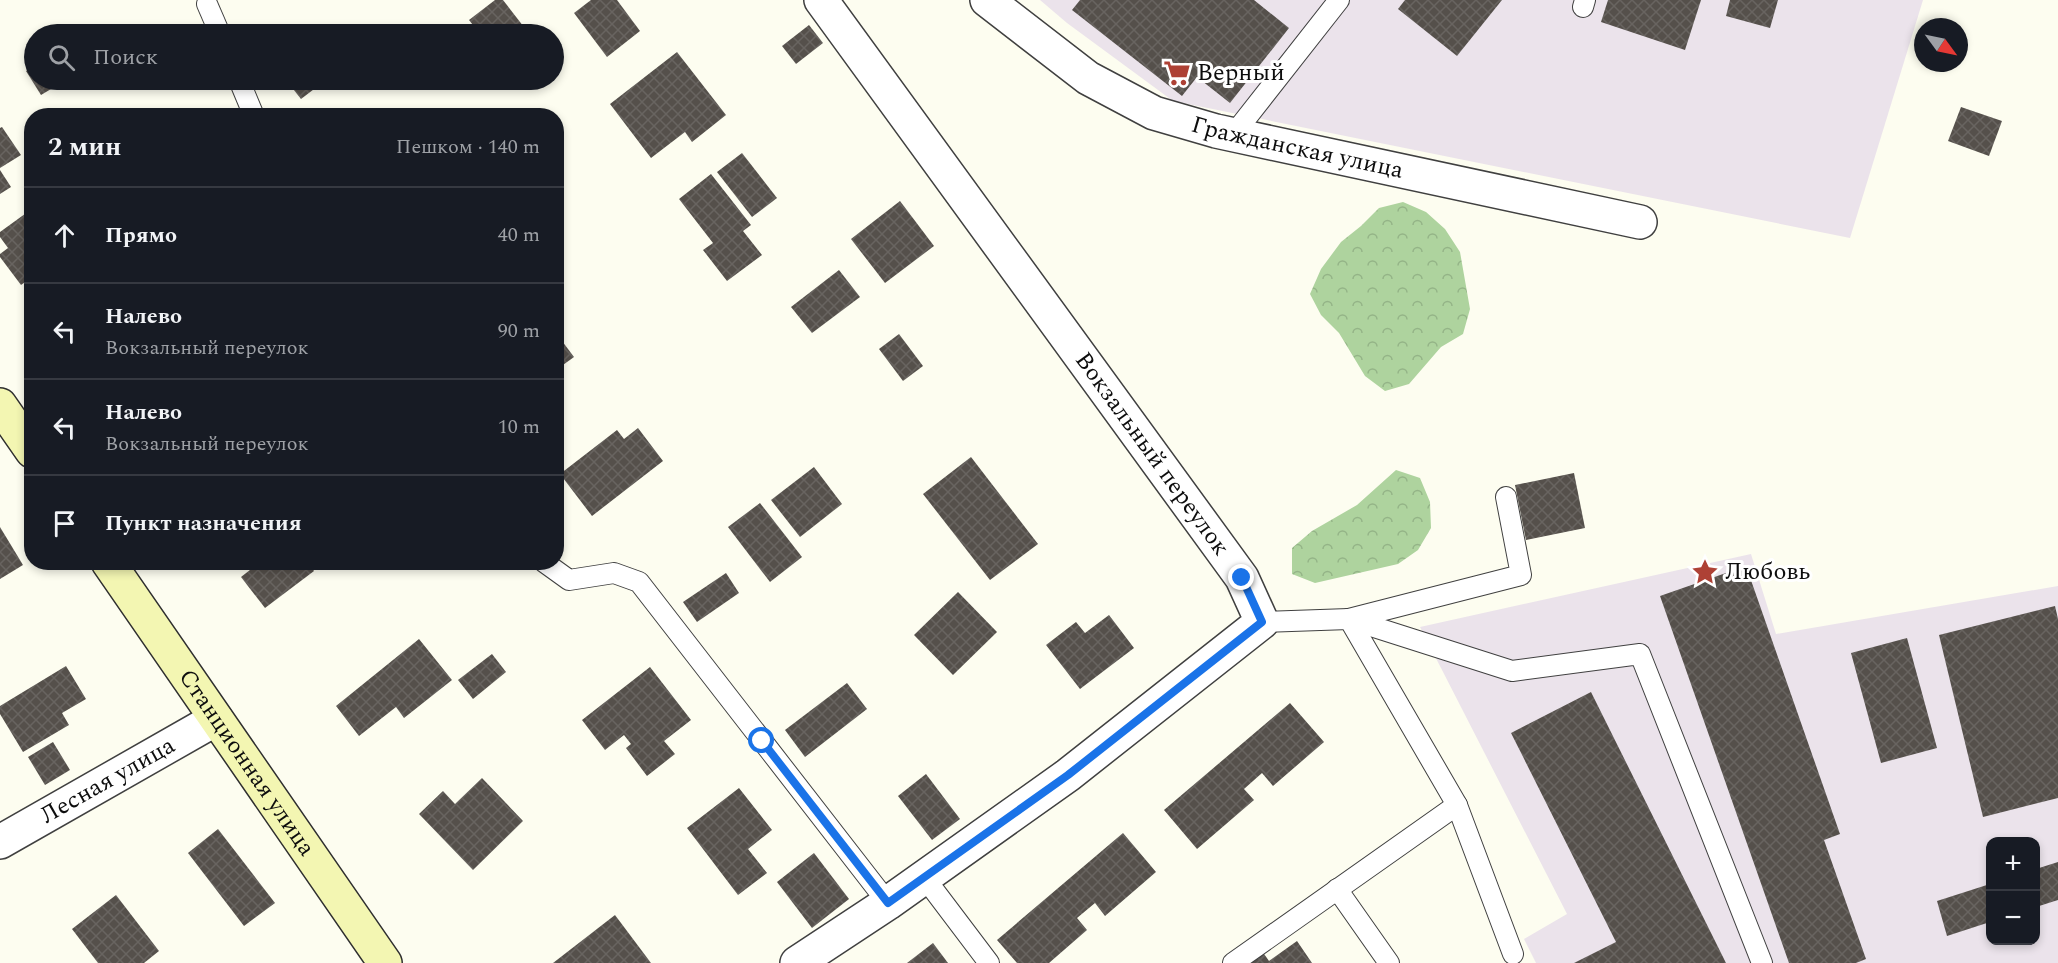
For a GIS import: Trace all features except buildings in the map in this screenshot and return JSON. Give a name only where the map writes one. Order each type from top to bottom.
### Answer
[{"type":"main road","points":[[0,405],[24,440]]},
{"type":"main road","name":"Станционная улица","points":[[114,570],[385,963]]},
{"type":"street","name":"Вокзальный переулок","points":[[821,0],[1242,578],[1262,622]]},
{"type":"street","name":"Гражданская улица","points":[[987,0],[1088,78],[1154,113],[1233,135],[1640,222]]},
{"type":"street","points":[[797,963],[888,903],[1068,775],[1262,622]]},
{"type":"street","name":"Лесная улица","points":[[0,842],[216,718]]},
{"type":"lane","points":[[1233,135],[1340,0]]},
{"type":"lane","points":[[207,4],[216,24]]},
{"type":"lane","points":[[243,90],[251,108]]},
{"type":"lane","points":[[1262,622],[1349,619],[1521,575],[1506,496]]},
{"type":"lane","points":[[555,570],[568,580],[614,573],[639,582],[888,903]]},
{"type":"lane","points":[[1349,619],[1456,805],[1513,954]]},
{"type":"lane","points":[[1349,619],[1512,671],[1640,654],[1762,963]]},
{"type":"lane","points":[[1233,963],[1456,805]]},
{"type":"lane","points":[[924,878],[989,963]]},
{"type":"lane","points":[[1336,889],[1389,963]]},
{"type":"shaded area","points":[[1040,0],[1923,0],[1917,18],[1914,18],[1914,29],[1850,238],[1173,101],[1067,23]]},
{"type":"shaded area","points":[[1751,554],[1776,634],[2058,586],[2058,963],[1536,963],[1524,939],[1567,914],[1420,627]]},
{"type":"green space","points":[[1403,202],[1426,212],[1445,229],[1460,252],[1470,309],[1463,334],[1441,347],[1409,384],[1385,391],[1365,376],[1339,333],[1321,315],[1310,294],[1321,269],[1341,242],[1379,208]]},
{"type":"green space","points":[[1396,470],[1420,478],[1430,502],[1431,528],[1418,550],[1398,564],[1315,583],[1292,574],[1292,548],[1312,531],[1357,505]]},
{"type":"place","name":"Верный","points":[[1177,73]]},
{"type":"place","name":"Любовь","points":[[1705,572]]},
{"type":"route","points":[[762,741],[888,903],[1068,775],[1262,622],[1242,578]]}]
